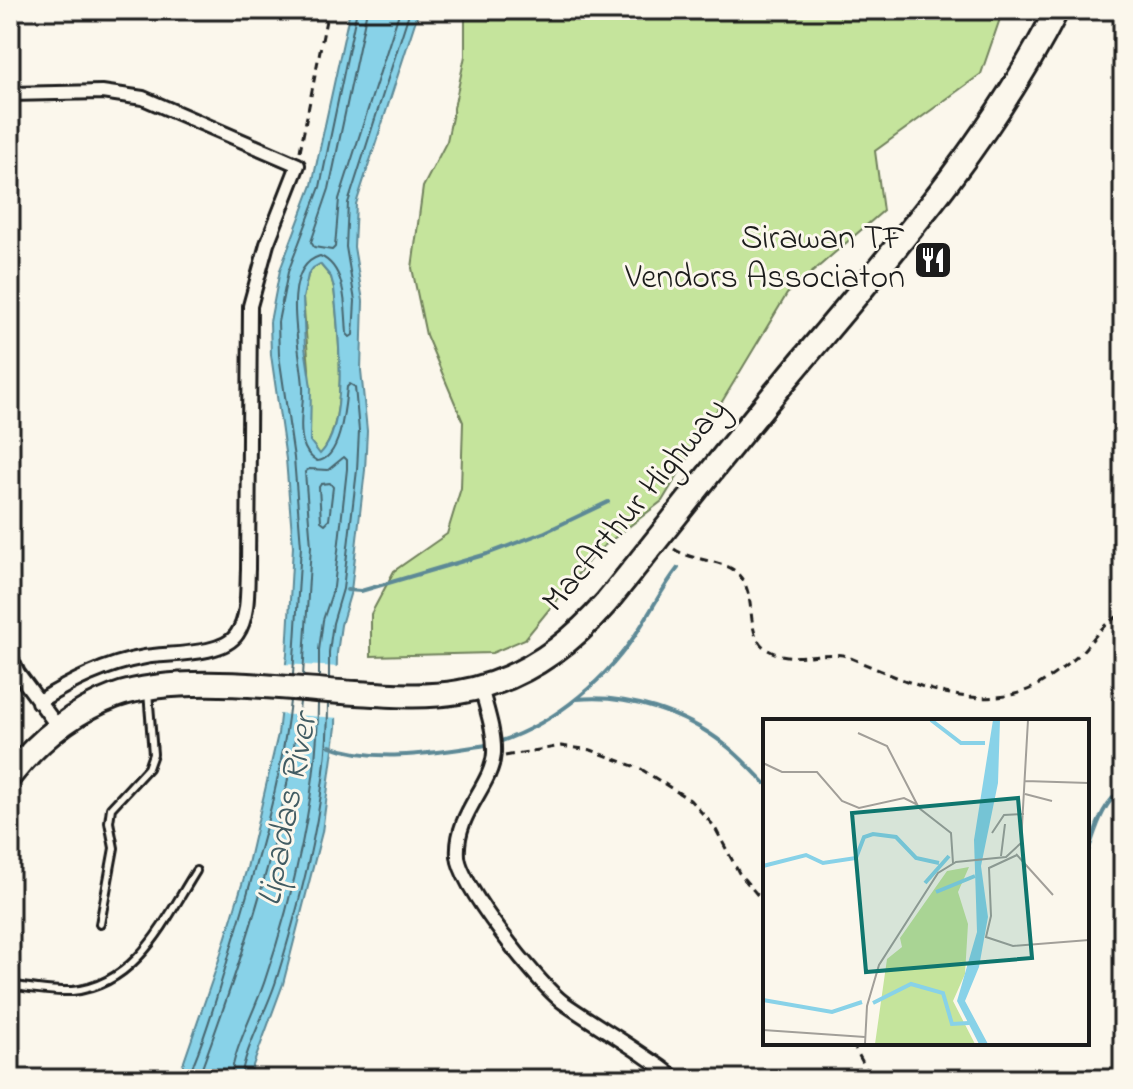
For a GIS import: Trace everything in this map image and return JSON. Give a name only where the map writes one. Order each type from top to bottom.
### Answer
[{"type":"highway","name":"MacArthur Highway","points":[[10,776],[22,760],[58,727],[116,696],[148,689],[220,685],[426,696],[481,687],[529,668],[583,629],[934,202],[1013,88],[1057,10]]},
{"type":"street","points":[[10,94],[102,92],[143,98],[298,165],[267,244],[250,306],[247,599],[238,633],[230,643],[217,649],[111,665],[73,680],[38,702]]},
{"type":"street","points":[[10,656],[18,673],[58,727]]},
{"type":"street","points":[[481,687],[493,739],[493,759],[463,821],[459,839],[460,865],[472,891],[534,972],[561,1001],[627,1043],[675,1079]]},
{"type":"lane","points":[[100,924],[114,848],[109,822],[111,808],[148,768],[153,754],[148,689]]},
{"type":"lane","points":[[10,985],[71,991],[103,984],[127,969],[151,943],[196,871]]},
{"type":"path","points":[[298,165],[328,10]]},
{"type":"path","points":[[658,538],[695,560],[735,569],[747,585],[753,634],[767,648],[785,656],[843,655],[951,695],[987,698],[1017,694],[1050,678],[1086,650],[1115,617],[1123,615]]},
{"type":"path","points":[[493,759],[561,746],[591,750],[641,769],[690,800],[714,826],[739,873],[763,902]]},
{"type":"path","points":[[853,1045],[872,1079]]},
{"type":"green space","points":[[465,10],[1003,10],[981,74],[875,151],[883,211],[787,294],[662,501],[595,553],[525,639],[492,653],[371,656],[371,614],[394,571],[447,534],[461,488],[463,422],[426,335],[412,268],[423,187],[447,141],[465,56]]},
{"type":"green space","points":[[320,264],[331,277],[334,288],[340,374],[335,420],[320,455],[310,441],[309,368],[303,298],[308,275]]},
{"type":"water","name":"Lipadas River","points":[[350,10],[419,10],[356,204],[354,247],[363,301],[361,370],[367,431],[365,470],[351,591],[337,653],[336,727],[322,832],[283,984],[248,1079],[178,1079],[247,868],[278,734],[287,654],[293,546],[270,322],[280,270],[312,185]],"holes":[[[320,264],[331,277],[339,350],[339,399],[329,440],[320,454],[310,441],[311,387],[303,298],[308,275],[313,268]]]},
{"type":"pier","points":[[282,664],[341,667],[340,718],[277,714]]},
{"type":"waterway","points":[[347,590],[361,591],[487,554],[545,532],[608,502]]},
{"type":"waterway","points":[[499,742],[541,723],[597,680],[628,645],[678,568]]},
{"type":"waterway","points":[[577,699],[635,703],[674,715],[724,744],[763,781]]},
{"type":"waterway","name":"Lipadas River","points":[[330,746],[387,755],[486,745]]},
{"type":"waterway","points":[[1089,848],[1104,810],[1123,790]]},
{"type":"place","name":"Sirawan TF Vendors Associaton","points":[[933,260]]}]
